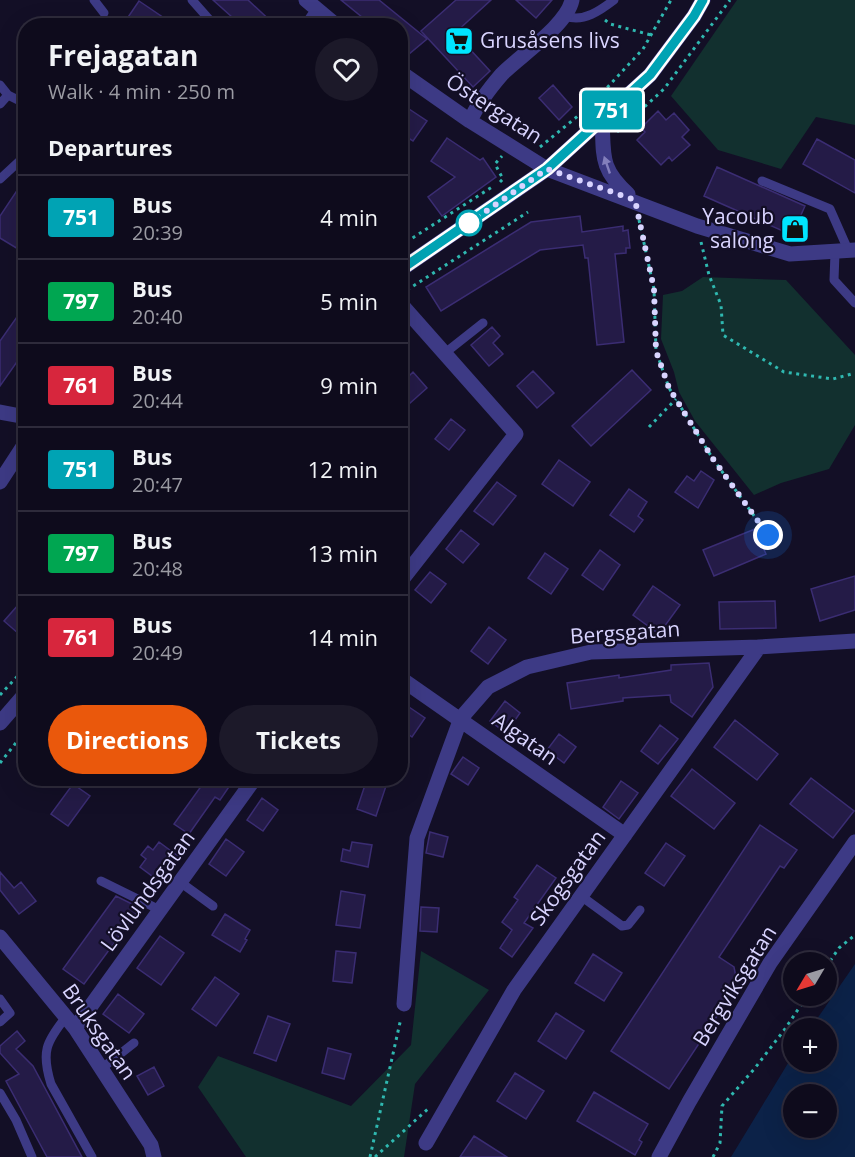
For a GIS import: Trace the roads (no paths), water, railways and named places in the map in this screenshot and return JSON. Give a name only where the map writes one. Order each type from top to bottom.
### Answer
[{"type":"street","points":[[306,0],[328,18]]},
{"type":"street","points":[[470,121],[479,103],[502,74],[566,16],[572,0]]},
{"type":"street","points":[[408,265],[547,169],[650,75],[694,16],[703,0]]},
{"type":"street","points":[[313,18],[318,10]]},
{"type":"street","name":"Östergatan","points":[[408,78],[470,121],[547,169],[635,200],[697,226],[790,254],[846,252]]},
{"type":"street","name":"Östergatan","points":[[602,118],[604,163],[615,182],[635,200]]},
{"type":"street","points":[[408,312],[516,434],[408,572]]},
{"type":"street","points":[[0,412],[18,415]]},
{"type":"street","points":[[0,482],[18,454]]},
{"type":"street","name":"Bergsgatan","points":[[404,1004],[417,838],[461,718],[488,687],[527,666],[591,652],[759,647],[855,641]]},
{"type":"street","name":"Skogsgatan","points":[[426,1143],[514,990],[759,647]]},
{"type":"street","name":"Algatan","points":[[408,683],[461,718],[625,835]]},
{"type":"street","points":[[0,723],[18,702]]},
{"type":"street","name":"Lövlundsgatan","points":[[71,1022],[160,910],[249,786]]},
{"type":"street","name":"Bergviksgatan","points":[[659,1157],[770,963],[855,842]]},
{"type":"street","name":"Bruksgatan","points":[[0,937],[71,1022],[151,1145],[154,1157]]},
{"type":"lane","points":[[94,0],[104,13]]},
{"type":"lane","points":[[192,0],[208,18]]},
{"type":"lane","points":[[566,16],[574,20],[597,12],[614,0]]},
{"type":"lane","points":[[0,85],[8,95],[18,100]]},
{"type":"lane","points":[[0,105],[8,95]]},
{"type":"lane","points":[[0,179],[18,162]]},
{"type":"lane","points":[[762,181],[830,209],[846,252],[834,280],[855,303]]},
{"type":"lane","points":[[445,354],[483,323]]},
{"type":"lane","points":[[101,881],[160,910]]},
{"type":"lane","points":[[180,882],[213,906]]},
{"type":"lane","points":[[581,896],[622,927],[628,925],[640,910]]},
{"type":"lane","points":[[0,999],[10,1012],[0,1022]]},
{"type":"lane","points":[[71,1022],[51,1035],[46,1045],[48,1075],[92,1157]]},
{"type":"lane","points":[[101,1069],[134,1043]]},
{"type":"lane","points":[[0,1093],[16,1120],[32,1157]]},
{"type":"water","points":[[855,964],[855,1157],[731,1157],[783,1071],[837,1072],[837,1018],[818,1018],[826,1006],[837,1006],[837,990]]},
{"type":"place","name":"Grusåsens livs","points":[[459,41]]},
{"type":"place","name":"Yacoub salong","points":[[795,229]]}]
